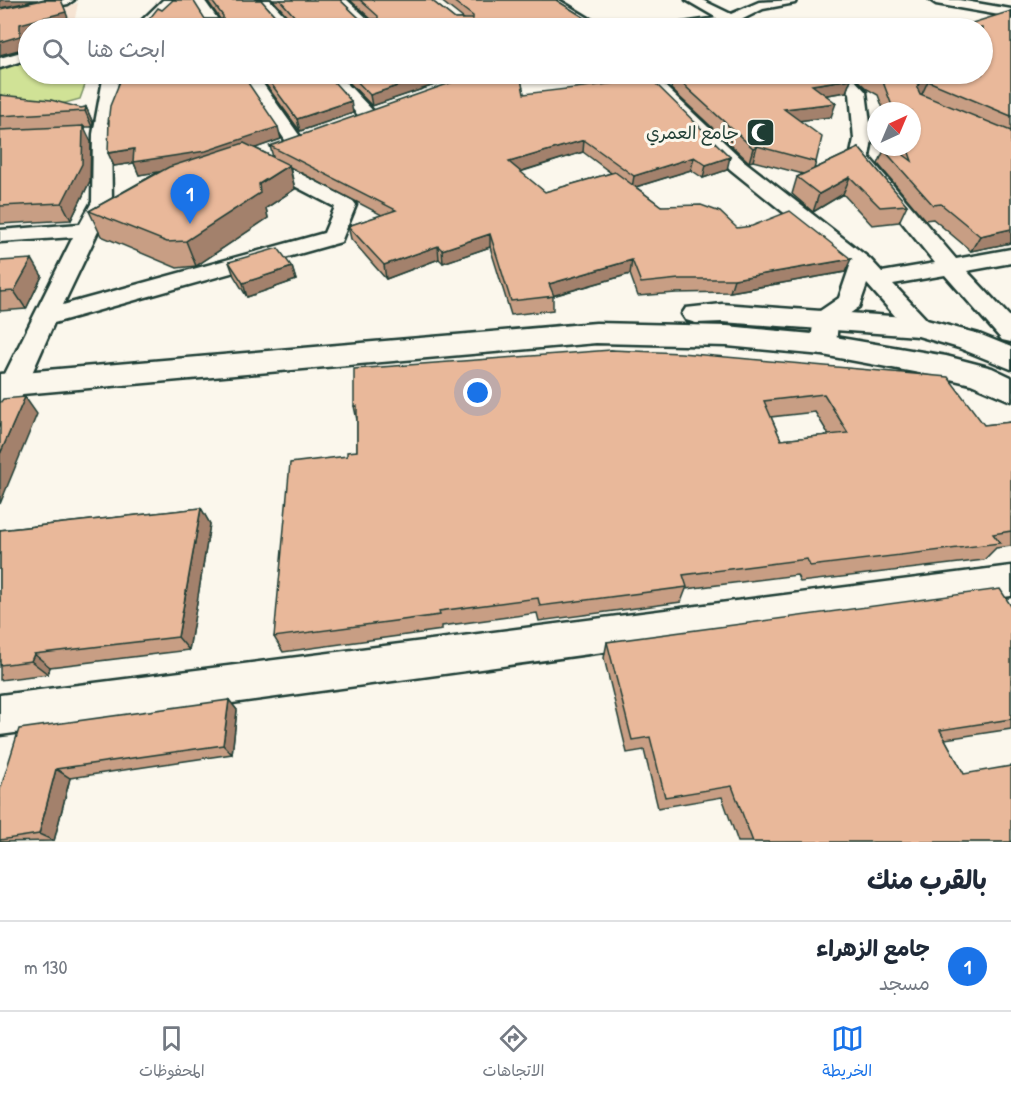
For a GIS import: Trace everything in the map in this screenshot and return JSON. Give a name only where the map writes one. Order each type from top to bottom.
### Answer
[{"type":"main road","points":[[9,376],[596,333],[727,336],[919,327],[969,341],[1008,376]]},
{"type":"main road","points":[[825,332],[946,367],[1008,376]]},
{"type":"street","points":[[0,14],[39,3],[68,0]]},
{"type":"street","points":[[152,18],[171,0]]},
{"type":"street","points":[[198,0],[210,18]]},
{"type":"street","points":[[263,0],[280,18]]},
{"type":"street","points":[[339,0],[360,18]]},
{"type":"street","points":[[550,0],[581,18]]},
{"type":"street","points":[[692,0],[726,18]]},
{"type":"street","points":[[734,18],[759,6],[790,0]]},
{"type":"street","points":[[936,0],[1011,14]]},
{"type":"street","points":[[993,19],[1011,14]]},
{"type":"street","points":[[0,63],[18,57]]},
{"type":"street","points":[[0,414],[9,376],[44,318],[88,230],[112,200],[99,120],[108,84]]},
{"type":"street","points":[[255,84],[295,142]]},
{"type":"street","points":[[339,84],[368,116]]},
{"type":"street","points":[[653,84],[737,165],[869,272],[919,327]]},
{"type":"street","points":[[850,84],[858,92],[863,139],[859,158],[949,265],[1011,334]]},
{"type":"street","points":[[348,123],[389,108]]},
{"type":"street","points":[[79,135],[99,120]]},
{"type":"street","points":[[44,318],[333,237],[346,205],[247,159],[316,134]]},
{"type":"street","points":[[0,236],[88,230]]},
{"type":"street","points":[[869,272],[949,265],[1011,256]]},
{"type":"street","points":[[825,332],[850,302],[869,272]]},
{"type":"street","points":[[0,715],[1011,581]]},
{"type":"shaded area","points":[[78,3],[75,18],[18,18],[18,53],[0,59],[0,18]]},
{"type":"green space","points":[[18,60],[18,84],[85,84],[80,99],[58,105],[0,100],[0,66]]},
{"type":"building","points":[[43,0],[61,0],[66,12],[43,18],[18,18],[18,37],[0,42],[0,9]]},
{"type":"building","points":[[173,0],[193,0],[204,18],[150,18],[158,8],[162,10]]},
{"type":"building","points":[[211,0],[261,0],[277,18],[223,18]]},
{"type":"building","points":[[280,0],[340,0],[359,18],[296,18]]},
{"type":"building","points":[[360,0],[431,0],[454,18],[378,18]]},
{"type":"building","points":[[452,0],[556,0],[585,18],[473,18]]},
{"type":"building","points":[[1011,11],[1011,116],[935,84],[993,84],[993,18],[988,18]]},
{"type":"building","points":[[119,84],[249,84],[278,127],[206,151],[133,162],[134,149],[108,153],[110,106]]},
{"type":"building","points":[[271,84],[336,84],[351,101],[297,119]]},
{"type":"building","points":[[360,84],[403,84],[370,95]]},
{"type":"building","points":[[447,84],[522,84],[524,94],[609,84],[656,84],[730,157],[706,165],[694,157],[634,176],[584,140],[509,162],[545,192],[615,172],[661,206],[701,205],[720,212],[737,228],[752,226],[790,211],[851,259],[734,279],[679,279],[641,283],[632,260],[549,284],[554,296],[511,301],[490,234],[442,250],[438,246],[384,265],[348,226],[396,210],[270,146]]},
{"type":"building","points":[[683,84],[818,84],[812,85],[836,103],[784,109],[822,137],[816,162],[757,146],[753,148]]},
{"type":"building","points":[[884,84],[919,84],[917,87],[920,94],[1011,131],[1011,229],[980,236],[941,204],[933,205],[889,156],[905,156],[912,161],[910,156],[921,156],[921,102],[891,102]]},
{"type":"building","points":[[0,95],[51,100],[81,108],[86,107],[85,111],[0,116]]},
{"type":"building","points":[[83,126],[82,164],[62,203],[0,206],[0,130]]},
{"type":"building","points":[[244,143],[289,165],[259,184],[260,193],[186,241],[167,242],[89,211],[169,167]]},
{"type":"building","points":[[859,148],[907,205],[880,207],[850,177],[819,194],[797,177]]},
{"type":"building","points":[[278,248],[292,267],[243,283],[229,262]]},
{"type":"building","points":[[32,259],[14,291],[0,292],[0,261]]},
{"type":"building","points":[[611,350],[681,353],[948,377],[984,425],[1011,422],[1011,531],[993,534],[1000,543],[810,566],[807,559],[683,575],[687,587],[540,606],[538,598],[439,611],[440,615],[274,637],[290,463],[347,456],[347,452],[357,451],[354,369]],"holes":[[[824,394],[848,433],[781,440],[764,401]]]},
{"type":"building","points":[[25,397],[0,454],[0,403],[3,399]]},
{"type":"building","points":[[201,508],[178,637],[34,654],[31,661],[0,665],[0,530]]},
{"type":"building","points":[[1000,589],[1011,606],[1011,719],[940,730],[964,774],[1011,766],[1011,842],[753,842],[732,786],[665,797],[650,737],[632,740],[607,642]]},
{"type":"building","points":[[229,700],[223,745],[56,769],[39,834],[0,840],[0,790],[19,729]]},
{"type":"place","name":"جامع العمري","points":[[760,133]]},
{"type":"place","name":"جامع الزهراء","points":[[190,224]]}]
